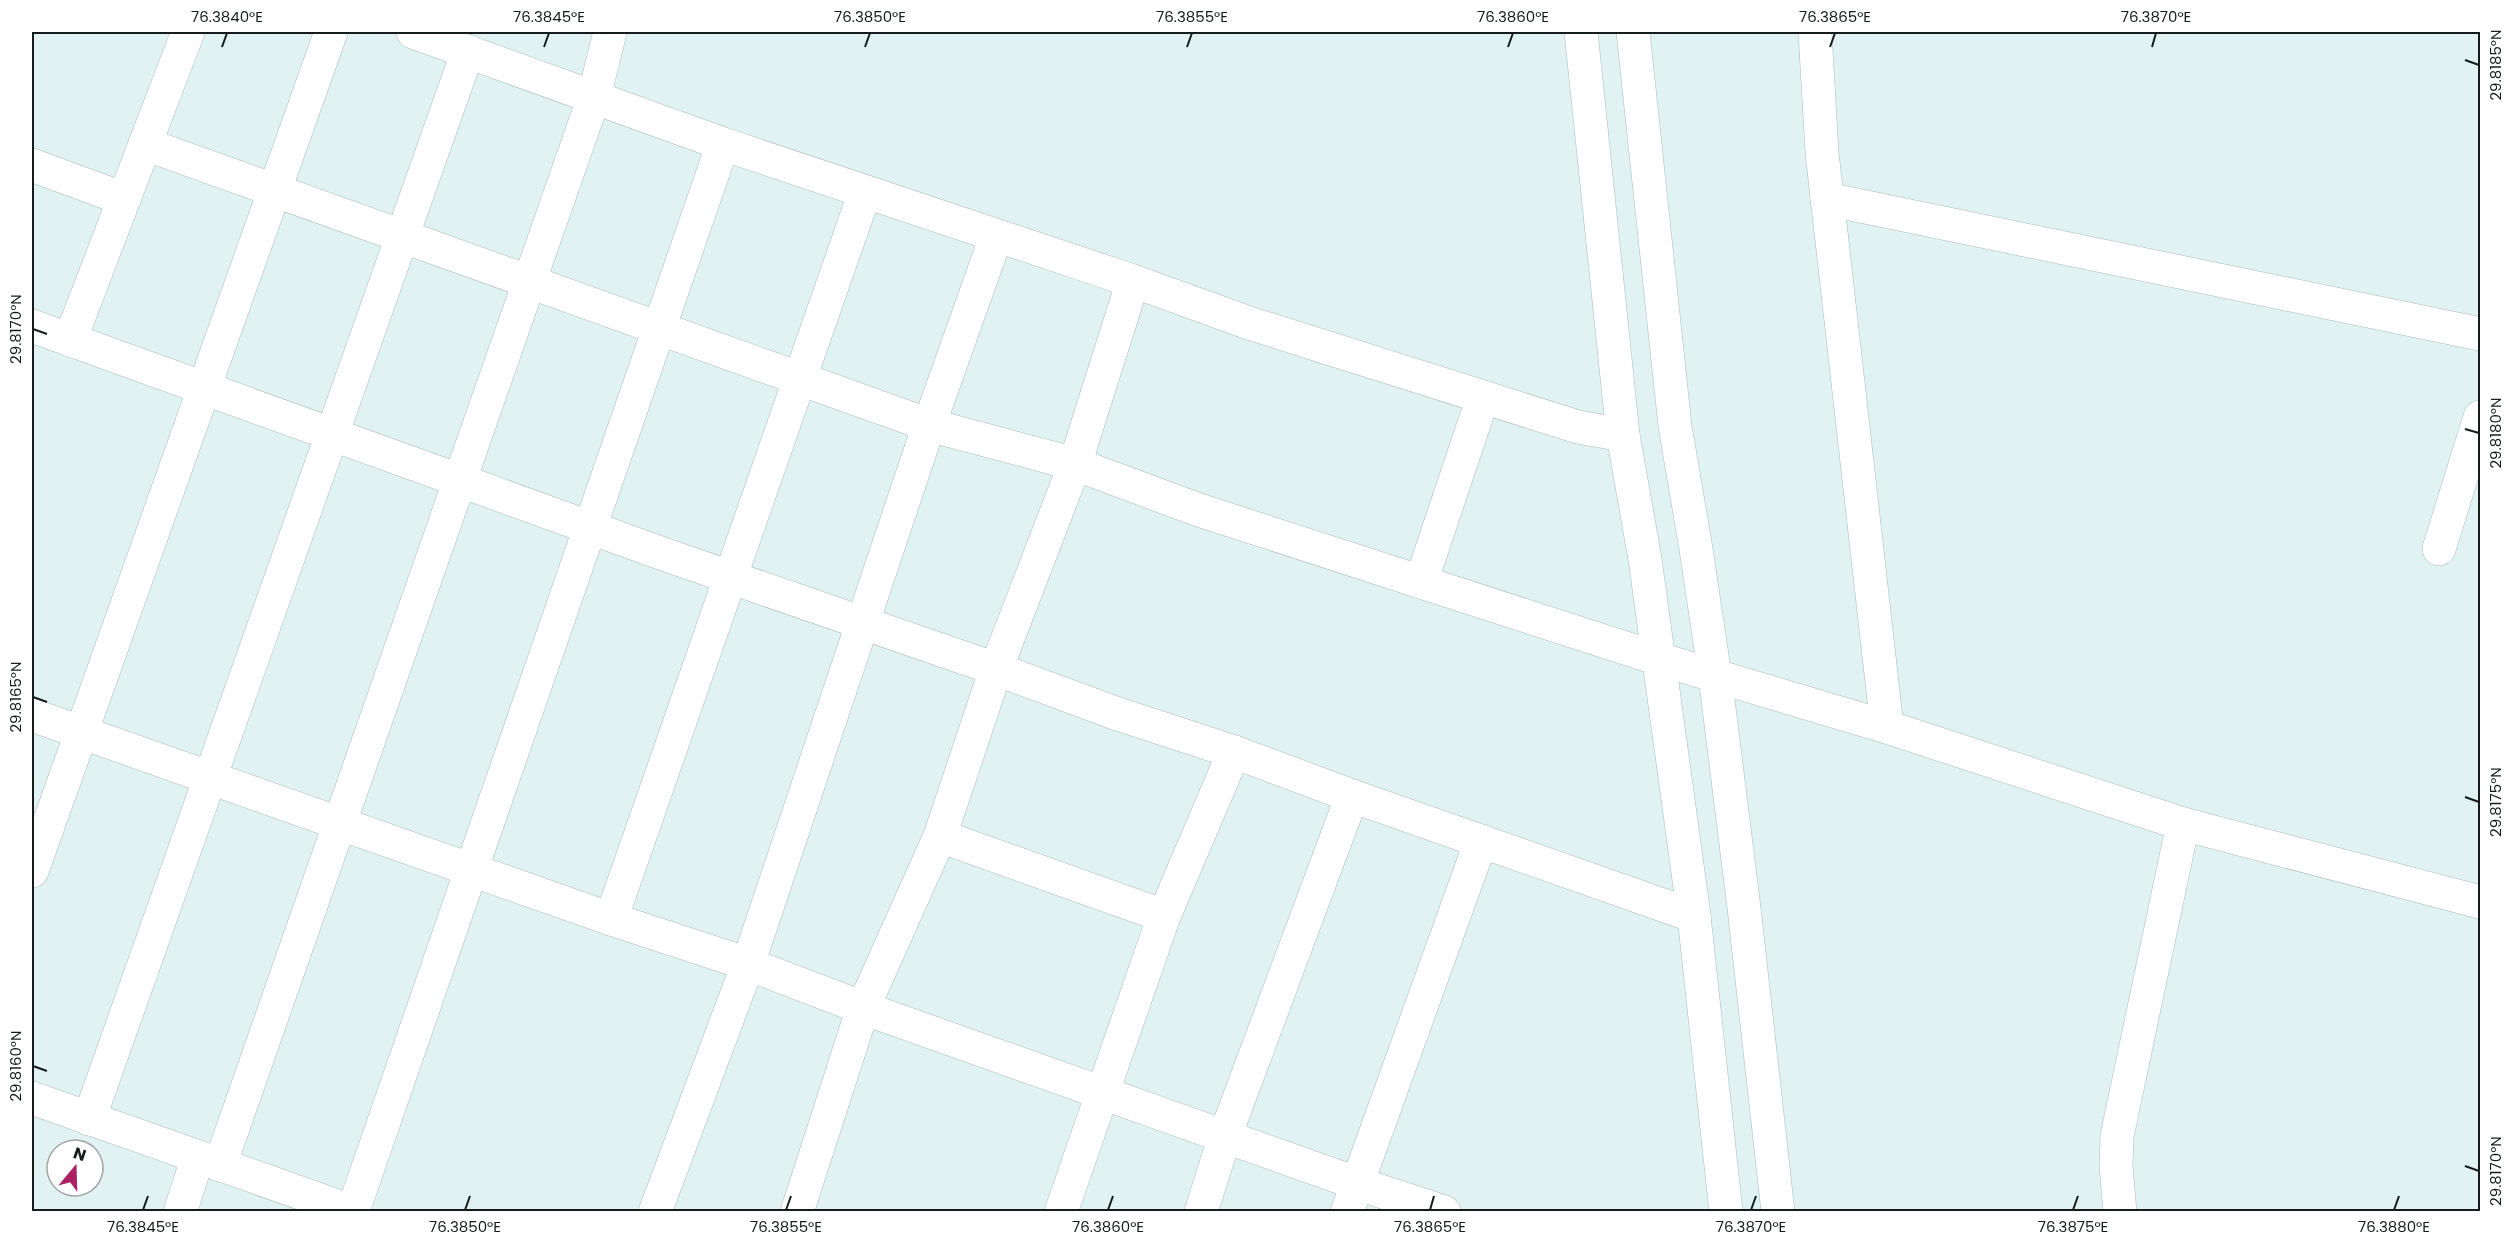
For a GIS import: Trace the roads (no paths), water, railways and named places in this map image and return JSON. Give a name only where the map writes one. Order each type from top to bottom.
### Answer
[{"type":"street","points":[[70,340],[188,32]]},
{"type":"street","points":[[32,871],[331,32]]},
{"type":"street","points":[[413,32],[723,144],[1133,281],[1249,323],[1578,427],[1623,435]]},
{"type":"street","points":[[180,1212],[209,1161],[340,824],[594,97],[610,32]]},
{"type":"street","points":[[1581,32],[1623,435],[1645,559],[1694,916],[1726,1212]]},
{"type":"street","points":[[1633,32],[1675,426],[1715,676],[1778,1212]]},
{"type":"street","points":[[1815,32],[1827,199],[1887,727]]},
{"type":"street","points":[[89,1119],[468,51]]},
{"type":"street","points":[[145,144],[929,425],[1075,464],[1196,509],[1659,659],[1887,727],[2183,824],[2481,902]]},
{"type":"street","points":[[32,1098],[353,1211],[723,144]]},
{"type":"street","points":[[32,165],[124,199]]},
{"type":"street","points":[[611,919],[865,192]]},
{"type":"street","points":[[1827,199],[2481,334]]},
{"type":"street","points":[[656,1212],[748,964],[929,425],[996,237]]},
{"type":"street","points":[[797,1212],[863,1008],[940,836],[996,669],[1075,464],[1133,281]]},
{"type":"street","points":[[32,326],[730,578],[996,669],[1115,713],[1234,752],[1352,796],[1694,916]]},
{"type":"street","points":[[1421,582],[1483,397]]},
{"type":"street","points":[[2439,549],[2481,417]]},
{"type":"street","points":[[32,715],[611,919],[748,964],[863,1008],[1226,1136],[1351,1197],[1444,1212]]},
{"type":"street","points":[[1061,1212],[1164,916],[1234,752]]},
{"type":"street","points":[[1201,1212],[1226,1136],[1352,796]]},
{"type":"street","points":[[2120,1212],[2116,1166],[2117,1136],[2183,824]]},
{"type":"street","points":[[940,836],[1164,916]]},
{"type":"street","points":[[1351,1197],[1481,841]]}]
